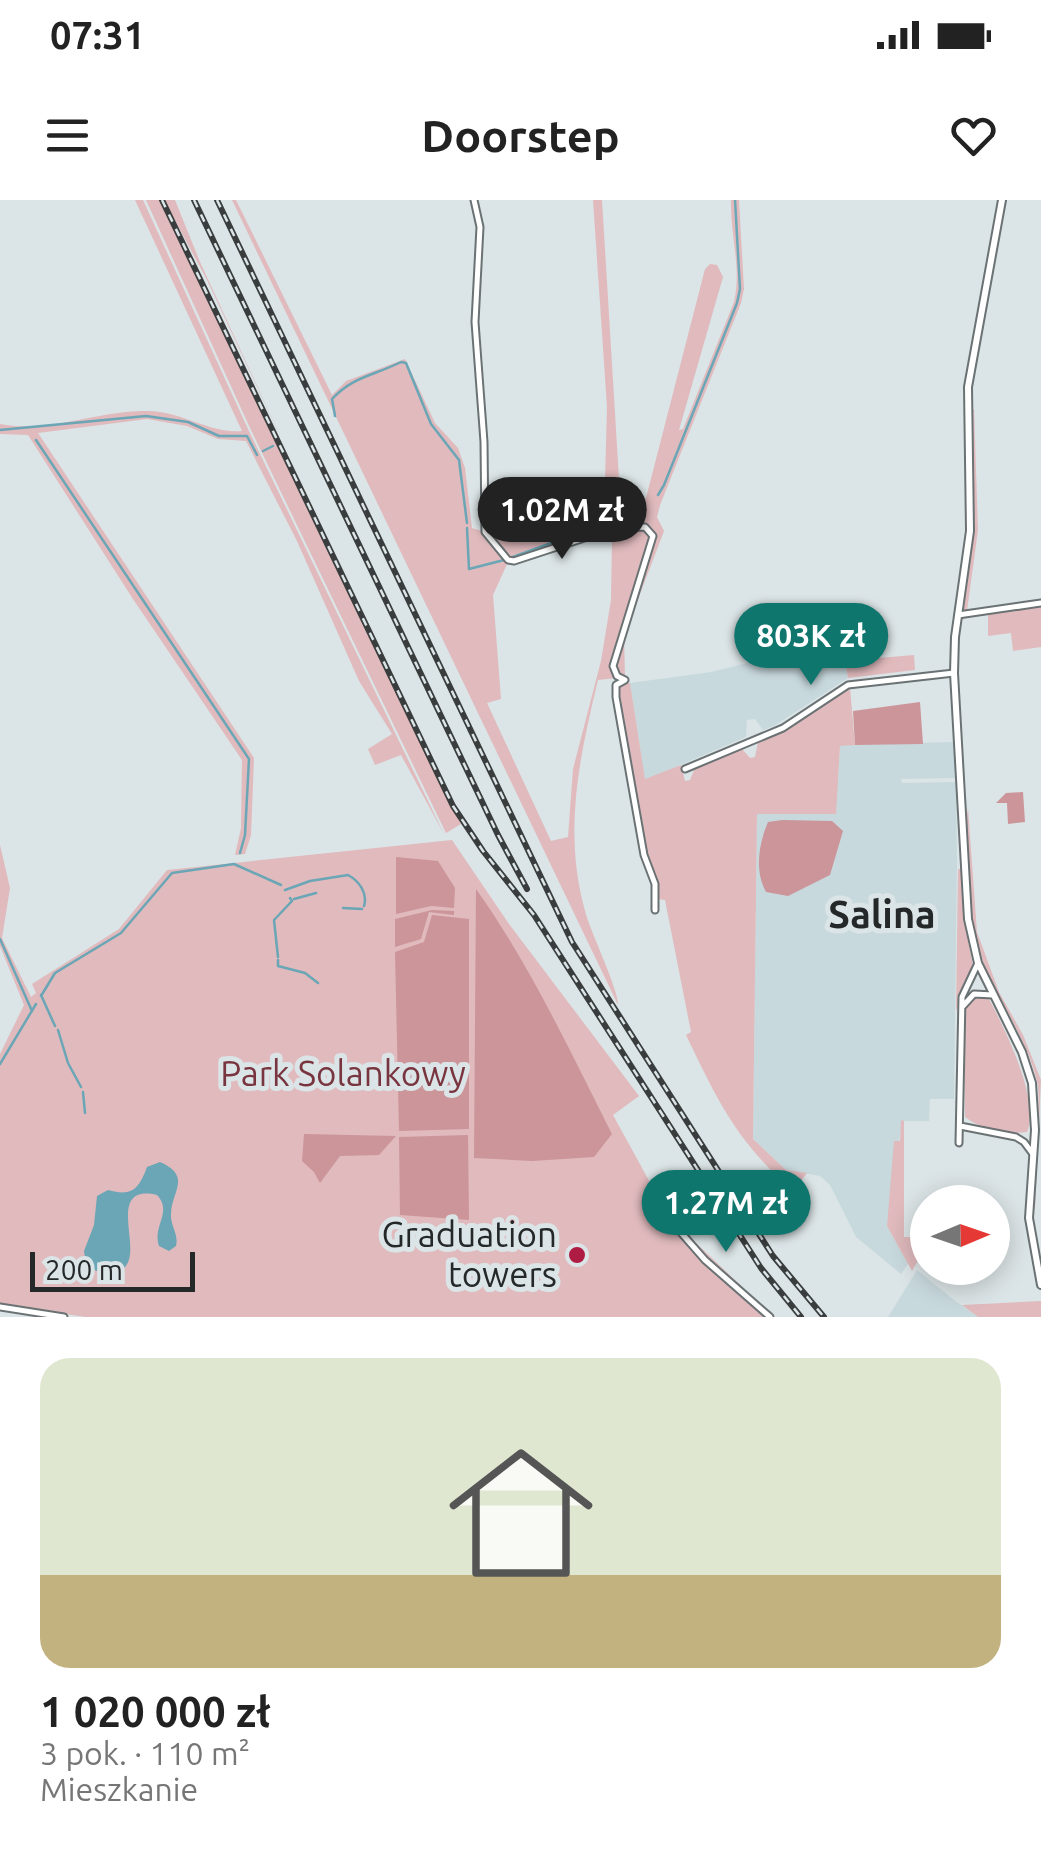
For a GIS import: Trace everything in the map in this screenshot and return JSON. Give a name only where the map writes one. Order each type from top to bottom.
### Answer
[{"type":"main road","points":[[1002,200],[968,387],[970,530],[954,672],[966,906],[978,964],[1030,1072],[1035,1130],[1029,1218],[1041,1285]]},
{"type":"street","points":[[474,200],[480,227],[474,322],[484,442],[484,532],[508,560],[514,561],[615,528],[646,527],[653,536],[613,666],[616,676],[625,680],[616,686],[616,698],[644,855],[655,884],[655,910]]},
{"type":"street","points":[[958,615],[1041,604]]},
{"type":"street","points":[[685,769],[784,728],[848,685],[954,672]]},
{"type":"street","points":[[959,1143],[962,996],[978,964]]},
{"type":"street","points":[[962,1012],[964,1002],[974,994],[993,995]]},
{"type":"street","points":[[960,1126],[1016,1137],[1033,1154]]},
{"type":"street","points":[[1016,1137],[1035,1130]]},
{"type":"street","points":[[663,1212],[705,1260],[770,1317]]},
{"type":"street","points":[[0,1307],[64,1317]]},
{"type":"shaded area","points":[[841,640],[848,678],[774,726],[763,730],[755,719],[747,720],[746,737],[645,780],[630,683],[711,672]]},
{"type":"shaded area","points":[[920,702],[923,744],[855,745],[853,711]]},
{"type":"shaded area","points":[[954,742],[956,778],[901,779],[902,783],[956,782],[957,864],[954,1099],[930,1099],[929,1121],[902,1121],[887,1226],[908,1264],[901,1274],[856,1237],[830,1185],[820,1176],[786,1170],[753,1139],[757,813],[838,780],[840,745]]},
{"type":"shaded area","points":[[1023,792],[1025,822],[1008,824],[1007,803],[996,803],[1006,793]]},
{"type":"shaded area","points":[[832,821],[843,831],[830,875],[788,896],[766,892],[759,866],[768,822]]},
{"type":"shaded area","points":[[396,857],[438,861],[455,888],[454,908],[431,906],[396,914]]},
{"type":"shaded area","points":[[476,889],[532,978],[612,1134],[594,1157],[532,1161],[474,1158]]},
{"type":"shaded area","points":[[432,910],[454,911],[454,915],[429,912],[421,939],[395,947],[395,919]]},
{"type":"shaded area","points":[[432,915],[469,919],[469,1129],[399,1131],[395,952],[424,942]]},
{"type":"shaded area","points":[[304,1134],[396,1136],[379,1155],[340,1156],[320,1183],[302,1161]]},
{"type":"shaded area","points":[[468,1135],[469,1220],[400,1215],[399,1137]]},
{"type":"shaded area","points":[[910,1281],[910,1285],[936,1285],[978,1317],[888,1317]]},
{"type":"green space","points":[[135,200],[143,200],[248,429],[444,834],[401,755],[375,765],[368,749],[392,734],[359,681],[297,541],[246,441],[218,439],[187,426],[147,419],[38,433],[254,758],[251,835],[245,854],[235,855],[241,828],[242,760],[28,435],[0,434],[0,424],[37,426],[131,411],[174,415],[219,429],[242,431]]},
{"type":"green space","points":[[146,200],[160,200],[461,824],[446,833],[250,428]]},
{"type":"green space","points":[[164,200],[175,200],[282,440],[207,280]]},
{"type":"green space","points":[[232,200],[236,200],[332,395],[346,381],[405,359],[435,423],[458,448],[465,468],[472,528],[482,531],[508,562],[493,595],[501,699],[487,703],[551,841],[568,837],[573,769],[601,661],[611,600],[612,538],[588,538],[611,527],[514,559],[487,532],[488,503],[536,504],[538,516],[605,481],[607,407],[593,200],[602,200],[621,512],[646,498],[705,269],[710,264],[717,265],[723,277],[679,430],[683,429],[734,302],[737,277],[731,200],[739,200],[744,289],[741,303],[660,505],[657,517],[664,531],[624,636],[625,677],[598,680],[580,767],[574,824],[578,881],[618,1005]]},
{"type":"green space","points":[[974,409],[978,530],[967,611],[963,611],[974,531]]},
{"type":"green space","points":[[1041,605],[1041,647],[1013,651],[1011,633],[988,636],[988,613]]},
{"type":"green space","points":[[914,655],[915,670],[848,678],[845,661]]},
{"type":"green space","points":[[630,683],[645,779],[681,765],[685,781],[690,780],[695,768],[742,749],[750,758],[755,757],[758,742],[785,730],[850,688],[855,745],[840,746],[836,814],[757,814],[753,1139],[786,1170],[807,1173],[793,1191],[742,1137],[686,1035],[691,1032],[665,900],[658,899],[647,858],[617,691],[620,684]]},
{"type":"green space","points":[[968,808],[977,932],[999,992],[1023,1035],[1041,1080],[1035,1209],[1038,1086],[1023,1043],[982,958],[972,916],[967,868]]},
{"type":"green space","name":"Park Solankowy","points":[[452,840],[509,924],[639,1096],[613,1115],[653,1188],[695,1242],[774,1317],[85,1317],[0,1304],[0,1054],[24,1005],[0,946],[0,845],[10,888],[2,938],[31,997],[36,993],[32,984],[119,929],[167,870]]},
{"type":"green space","points":[[958,869],[973,966],[956,1011]]},
{"type":"green space","points":[[976,996],[989,999],[1019,1065],[1029,1102],[1027,1132],[994,1130],[965,1117],[964,1009]]},
{"type":"green space","points":[[901,1120],[904,1237],[910,1237],[910,1267],[887,1226],[894,1141],[900,1141]]},
{"type":"green space","points":[[1041,1301],[1041,1317],[978,1317],[962,1305]]},
{"type":"water","points":[[160,1162],[178,1178],[171,1213],[176,1246],[169,1251],[159,1246],[163,1207],[157,1195],[143,1194],[130,1203],[130,1254],[124,1268],[106,1273],[86,1265],[84,1251],[94,1225],[97,1196],[108,1190],[129,1192],[141,1181],[147,1167]]},
{"type":"waterway","points":[[658,495],[737,303],[740,289],[735,200]]},
{"type":"waterway","points":[[335,416],[332,399],[348,385],[406,363],[431,424],[459,460],[467,523]]},
{"type":"waterway","points":[[0,430],[146,416],[188,422],[219,436],[247,436],[257,455]]},
{"type":"waterway","points":[[36,440],[249,759],[245,835],[240,853]]},
{"type":"waterway","points":[[263,451],[273,446]]},
{"type":"waterway","points":[[620,518],[644,505]]},
{"type":"waterway","points":[[510,558],[609,522]]},
{"type":"waterway","points":[[467,528],[469,569],[504,560]]},
{"type":"waterway","points":[[41,996],[55,973],[121,933],[172,873],[234,864],[281,885]]},
{"type":"waterway","points":[[285,890],[348,875],[362,888],[364,906]]},
{"type":"waterway","points":[[294,899],[316,893]]},
{"type":"waterway","points":[[278,957],[274,920],[292,901],[290,898]]},
{"type":"waterway","points":[[343,908],[362,909]]},
{"type":"waterway","points":[[0,939],[32,1011]]},
{"type":"waterway","points":[[278,960],[278,966],[305,973],[318,983]]},
{"type":"waterway","points":[[41,995],[55,1026]]},
{"type":"waterway","points":[[0,1064],[36,1004]]},
{"type":"waterway","points":[[58,1030],[68,1063],[81,1087]]},
{"type":"waterway","points":[[83,1092],[85,1113]]},
{"type":"railway","points":[[162,200],[453,806],[534,915],[761,1268],[801,1317]]},
{"type":"railway","points":[[194,200],[527,889]]},
{"type":"railway","points":[[217,200],[572,942],[773,1256],[824,1317]]},
{"type":"place","name":"Graduation towers","points":[[577,1255]]},
{"type":"district","name":"Salina","points":[[882,915]]}]
